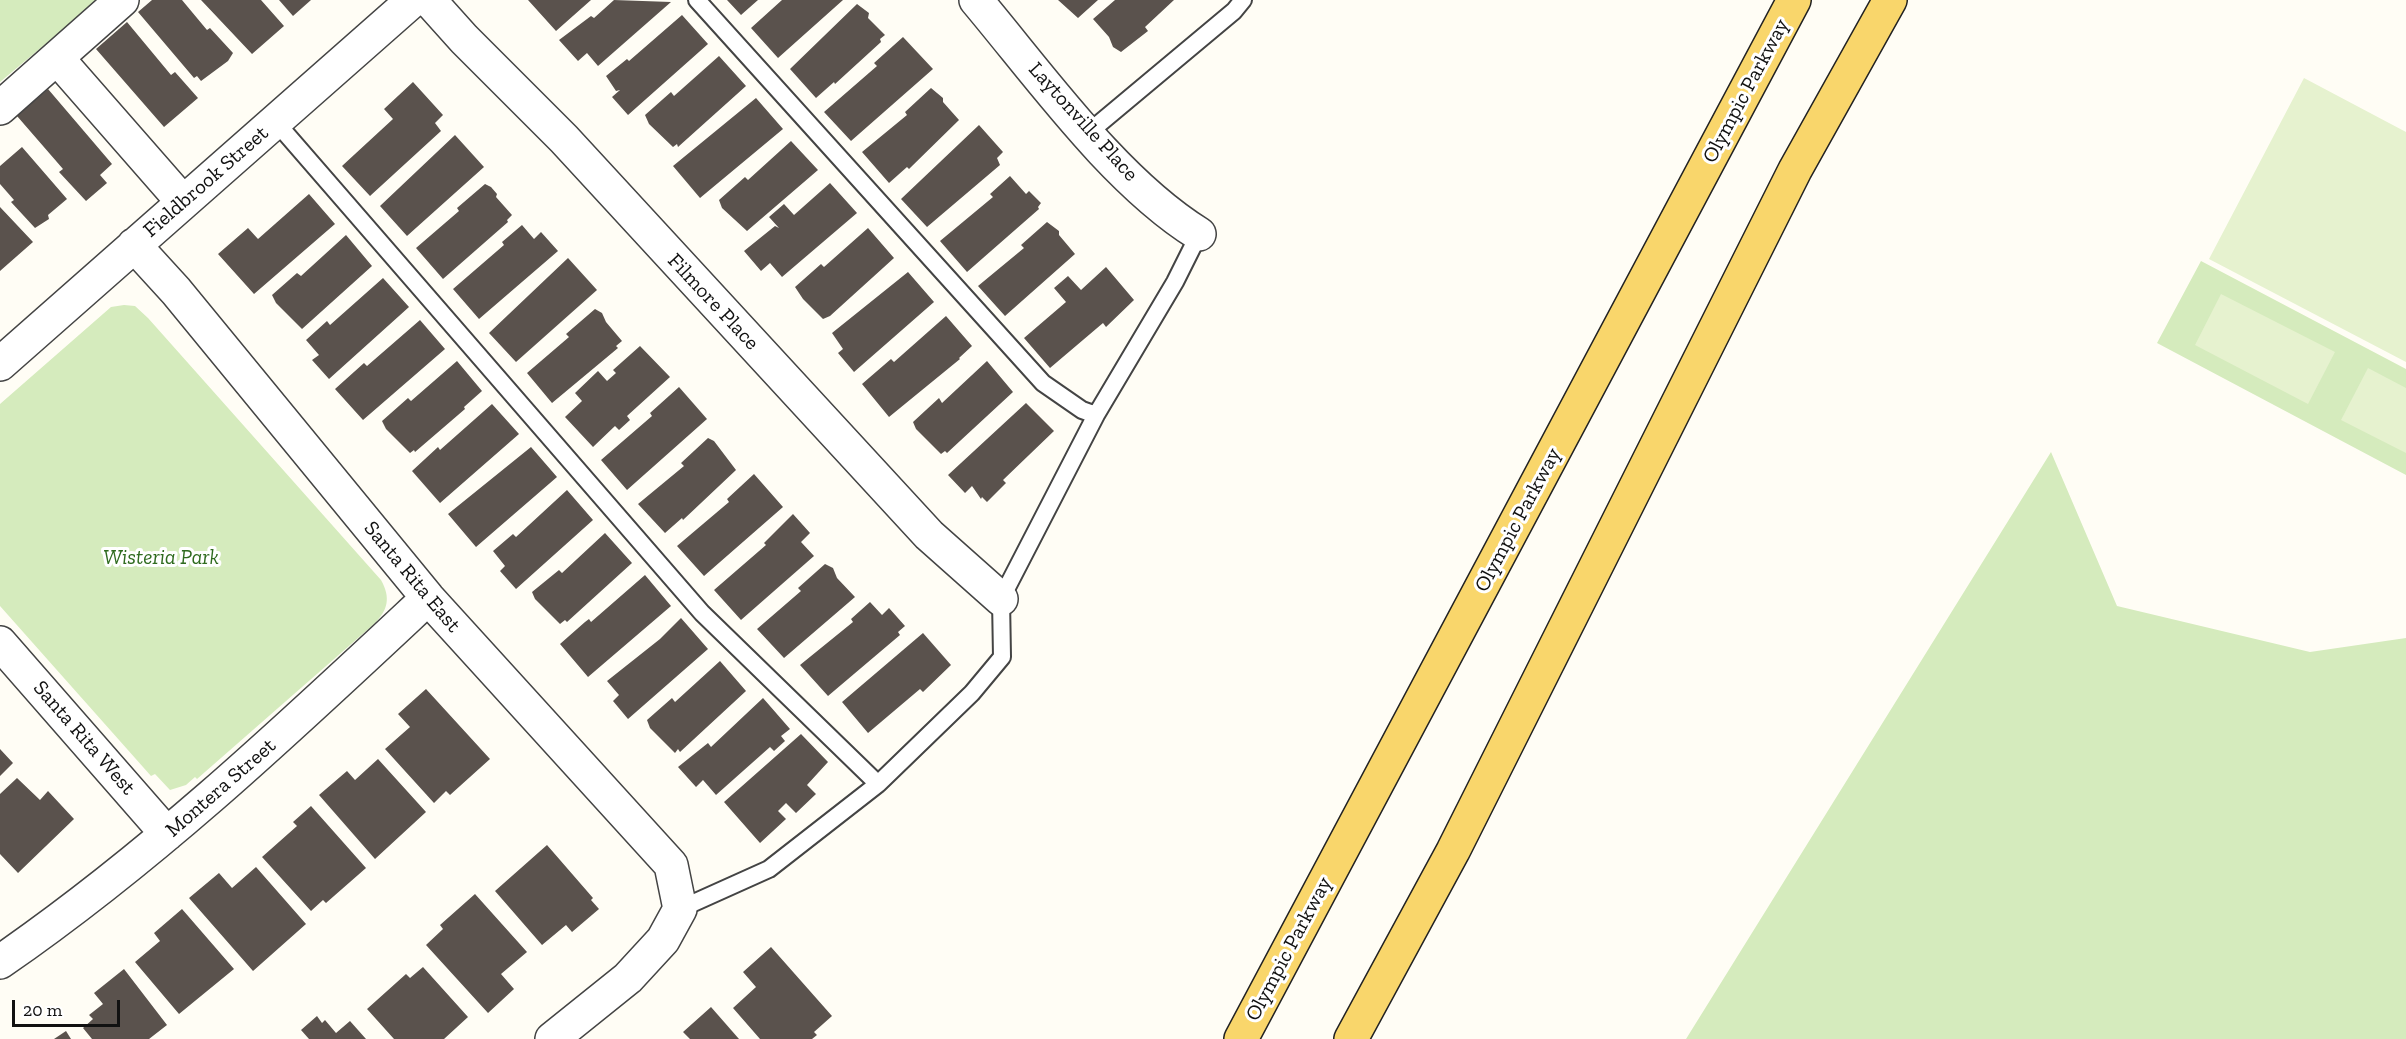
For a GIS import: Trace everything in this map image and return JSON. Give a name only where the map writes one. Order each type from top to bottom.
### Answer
[{"type":"main road","name":"Olympic Parkway","points":[[1241,1039],[1794,0]]},
{"type":"main road","points":[[1351,1039],[1453,851],[1795,170],[1890,0]]},
{"type":"street","points":[[0,108],[122,0]]},
{"type":"street","name":"Fieldbrook Street","points":[[0,364],[413,0]]},
{"type":"street","name":"Filmore Place","points":[[429,0],[464,39],[564,140],[929,535],[1001,599]]},
{"type":"street","name":"Laytonville Place","points":[[976,0],[1111,159],[1179,222],[1199,234]]},
{"type":"street","points":[[57,58],[183,202]]},
{"type":"street","name":"Santa Rita East","points":[[134,245],[176,291],[428,598],[671,865],[680,909]]},
{"type":"street","name":"Montera Street","points":[[0,962],[62,920],[245,769],[428,598]]},
{"type":"street","name":"Santa Rita West","points":[[0,643],[167,834]]},
{"type":"street","points":[[552,1039],[628,978],[663,940],[680,909]]},
{"type":"lane","points":[[697,0],[1043,383],[1082,410],[1096,415]]},
{"type":"lane","points":[[1088,133],[1234,4]]},
{"type":"lane","points":[[275,121],[702,613],[878,784]]},
{"type":"lane","points":[[680,909],[769,868],[878,784],[972,693],[1002,657],[1001,599],[1096,415],[1175,282],[1199,234]]},
{"type":"green space","points":[[0,0],[98,0],[0,82]]},
{"type":"green space","points":[[2304,78],[2406,132],[2406,362],[2209,259]]},
{"type":"green space","points":[[2201,261],[2406,369],[2406,475],[2157,343]]},
{"type":"green space","points":[[2221,294],[2335,352],[2308,404],[2195,345]]},
{"type":"green space","name":"Wisteria Park","points":[[135,306],[148,318],[381,580],[387,598],[385,609],[374,624],[197,779],[195,777],[186,785],[170,790],[155,774],[151,776],[0,606],[0,404],[111,307]]},
{"type":"green space","points":[[2368,368],[2406,388],[2406,453],[2341,420]]},
{"type":"green space","points":[[2051,452],[2117,606],[2310,652],[2406,638],[2406,1039],[1686,1039]]},
{"type":"building","points":[[152,0],[182,0],[207,30],[210,28],[233,53],[228,61],[201,81],[197,76],[194,78],[138,12]]},
{"type":"building","points":[[201,0],[261,0],[284,26],[252,54]]},
{"type":"building","points":[[279,0],[311,0],[293,16]]},
{"type":"building","points":[[528,0],[591,0],[556,31]]},
{"type":"building","points":[[614,0],[671,2],[598,66],[587,53],[578,61],[559,40],[591,16],[594,18]]},
{"type":"building","points":[[727,0],[758,0],[741,15]]},
{"type":"building","points":[[782,0],[843,0],[778,58],[751,28]]},
{"type":"building","points":[[1058,0],[1098,0],[1078,18]]},
{"type":"building","points":[[1115,0],[1174,0],[1145,27],[1148,31],[1121,52],[1113,47],[1109,37],[1093,19]]},
{"type":"building","points":[[857,4],[869,13],[868,18],[885,35],[880,39],[881,42],[835,84],[834,82],[816,98],[790,69]]},
{"type":"building","points":[[682,15],[708,44],[628,115],[612,97],[620,90],[616,91],[606,76],[627,59],[629,61]]},
{"type":"building","points":[[127,22],[171,75],[175,72],[198,98],[164,127],[96,49]]},
{"type":"building","points":[[903,37],[933,69],[851,141],[824,112],[877,66],[874,63]]},
{"type":"building","points":[[719,56],[746,86],[678,147],[677,144],[673,147],[649,124],[645,115],[671,92],[674,96]]},
{"type":"building","points":[[413,82],[443,115],[435,123],[441,131],[370,196],[342,166],[393,119],[384,109]]},
{"type":"building","points":[[931,88],[943,98],[943,102],[959,120],[909,169],[907,167],[889,183],[862,152],[907,115],[905,112]]},
{"type":"building","points":[[48,89],[112,164],[100,175],[107,183],[86,201],[59,172],[63,169],[17,116]]},
{"type":"building","points":[[756,98],[783,129],[700,198],[673,166]]},
{"type":"building","points":[[979,125],[1003,152],[997,158],[1000,165],[927,227],[901,199]]},
{"type":"building","points":[[455,135],[484,167],[407,236],[380,206]]},
{"type":"building","points":[[791,141],[818,170],[747,231],[722,208],[719,200],[745,177],[748,180]]},
{"type":"building","points":[[22,147],[67,199],[48,215],[49,219],[35,228],[11,202],[14,200],[0,184],[0,166]]},
{"type":"building","points":[[1010,176],[1026,194],[1029,191],[1041,203],[1039,209],[967,272],[940,241],[993,197],[990,194]]},
{"type":"building","points":[[830,183],[857,213],[782,277],[770,263],[761,271],[744,251],[775,226],[779,228],[769,217],[784,204],[794,215]]},
{"type":"building","points":[[485,184],[491,187],[497,194],[496,197],[512,215],[507,220],[508,222],[443,279],[416,248],[459,211],[457,208]]},
{"type":"building","points":[[309,194],[335,224],[254,294],[218,254],[248,228],[258,239]]},
{"type":"building","points":[[0,207],[33,242],[0,271]]},
{"type":"building","points":[[1047,222],[1059,231],[1059,235],[1075,254],[1005,316],[978,286],[1024,248],[1021,245]]},
{"type":"building","points":[[522,225],[534,239],[541,232],[558,251],[479,319],[453,289],[504,245],[502,242]]},
{"type":"building","points":[[868,228],[894,258],[830,316],[823,319],[803,299],[795,287],[821,264],[824,267]]},
{"type":"building","points":[[346,235],[372,266],[302,329],[276,303],[272,295],[297,273],[301,276]]},
{"type":"building","points":[[568,258],[597,290],[516,362],[489,333]]},
{"type":"building","points":[[1106,267],[1134,300],[1106,327],[1103,323],[1050,368],[1024,338],[1066,302],[1054,288],[1068,276],[1081,290]]},
{"type":"building","points":[[908,272],[934,302],[854,372],[838,353],[843,349],[832,333]]},
{"type":"building","points":[[383,278],[409,307],[329,379],[312,360],[319,355],[306,340],[327,321],[330,325]]},
{"type":"building","points":[[595,309],[602,313],[606,322],[622,341],[616,346],[618,348],[552,403],[527,373],[569,337],[566,334]]},
{"type":"building","points":[[946,316],[972,346],[960,359],[889,417],[862,384],[891,359],[894,362]]},
{"type":"building","points":[[420,320],[445,349],[363,420],[335,389],[364,363],[367,366]]},
{"type":"building","points":[[640,346],[670,377],[627,416],[630,420],[619,430],[615,426],[593,447],[565,417],[582,401],[575,393],[598,371],[607,381],[616,373],[613,370]]},
{"type":"building","points":[[457,361],[482,391],[464,407],[465,409],[415,452],[414,450],[410,453],[386,429],[382,421],[408,398],[411,401]]},
{"type":"building","points":[[987,361],[1013,392],[947,453],[945,451],[941,454],[916,429],[913,422],[939,398],[942,403]]},
{"type":"building","points":[[679,387],[707,419],[627,490],[601,460],[652,416],[650,413]]},
{"type":"building","points":[[1026,403],[1054,431],[1003,480],[1006,483],[987,502],[982,497],[981,499],[972,486],[965,493],[948,475]]},
{"type":"building","points":[[492,404],[519,434],[440,503],[412,471],[438,447],[440,450]]},
{"type":"building","points":[[708,438],[714,441],[736,470],[683,520],[682,518],[665,533],[638,504],[684,466],[681,463]]},
{"type":"building","points":[[531,447],[557,477],[476,547],[448,514]]},
{"type":"building","points":[[754,474],[783,507],[704,576],[677,546],[729,502],[727,499]]},
{"type":"building","points":[[567,490],[593,520],[516,589],[500,571],[505,566],[493,551],[513,534],[516,537]]},
{"type":"building","points":[[793,514],[810,533],[801,542],[814,556],[741,620],[714,590],[766,545],[764,543]]},
{"type":"building","points":[[605,533],[632,563],[567,622],[565,620],[560,624],[535,599],[532,592],[559,570],[562,573]]},
{"type":"building","points":[[825,564],[833,568],[837,578],[855,597],[784,658],[757,629],[801,591],[798,588]]},
{"type":"building","points":[[645,575],[671,606],[588,677],[560,644],[589,619],[591,622]]},
{"type":"building","points":[[870,602],[882,615],[889,608],[905,626],[898,632],[900,635],[828,696],[800,665],[853,622],[851,619]]},
{"type":"building","points":[[681,618],[708,649],[628,719],[613,701],[619,695],[607,681],[660,639]]},
{"type":"building","points":[[923,633],[951,665],[923,692],[920,689],[868,733],[842,702]]},
{"type":"building","points":[[720,661],[746,691],[680,752],[678,749],[675,753],[650,728],[647,720],[672,698],[675,702]]},
{"type":"building","points":[[426,689],[490,759],[450,795],[446,791],[434,803],[385,749],[410,727],[398,714]]},
{"type":"building","points":[[763,698],[790,729],[781,736],[785,741],[774,751],[770,747],[716,795],[703,780],[696,787],[678,767],[708,743],[711,747]]},
{"type":"building","points":[[801,734],[828,762],[807,785],[816,794],[796,813],[786,803],[778,811],[786,819],[760,843],[724,802]]},
{"type":"building","points":[[0,749],[13,763],[0,776]]},
{"type":"building","points":[[378,759],[426,812],[375,859],[319,795],[347,771],[355,780]]},
{"type":"building","points":[[17,778],[40,800],[48,791],[74,819],[18,873],[0,854],[0,794]]},
{"type":"building","points":[[311,806],[366,868],[326,903],[323,900],[311,911],[262,857],[297,826],[293,822]]},
{"type":"building","points":[[547,845],[593,898],[591,900],[599,909],[572,932],[566,925],[542,945],[495,891]]},
{"type":"building","points":[[256,867],[306,924],[253,971],[189,898],[219,873],[232,888]]},
{"type":"building","points":[[475,894],[527,952],[501,974],[514,989],[488,1013],[426,945],[443,929],[440,925]]},
{"type":"building","points":[[182,909],[234,969],[179,1014],[135,962],[160,941],[154,933]]},
{"type":"building","points":[[771,947],[832,1016],[814,1032],[817,1035],[812,1039],[760,1039],[733,1008],[756,987],[743,972]]},
{"type":"building","points":[[423,967],[468,1017],[444,1039],[394,1039],[367,1009],[406,974],[410,978]]},
{"type":"building","points":[[124,969],[167,1025],[149,1039],[92,1039],[83,1028],[93,1019],[89,1015],[103,1004],[94,993]]},
{"type":"building","points":[[711,1007],[739,1039],[690,1039],[683,1032]]},
{"type":"building","points":[[317,1016],[322,1023],[325,1020],[336,1033],[350,1021],[366,1039],[309,1039],[301,1030]]},
{"type":"building","points":[[66,1031],[71,1039],[54,1039]]}]
